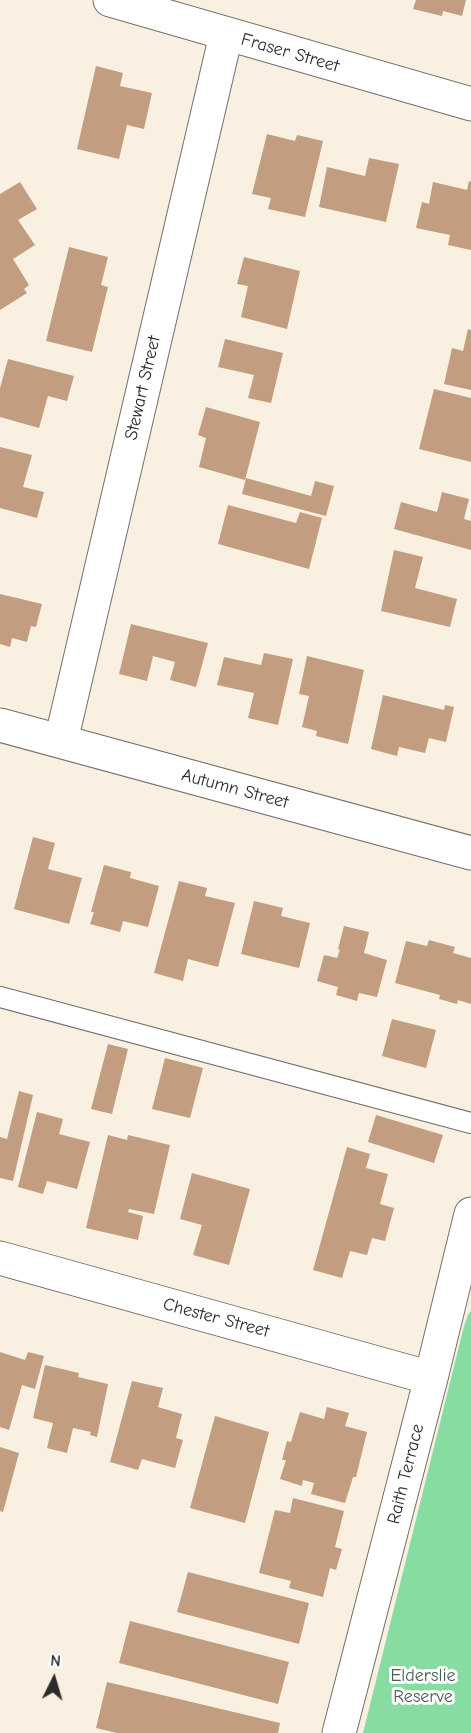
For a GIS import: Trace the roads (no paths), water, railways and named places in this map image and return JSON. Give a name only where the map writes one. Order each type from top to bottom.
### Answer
[{"type":"street","name":"Fraser Street","points":[[110,0],[471,104]]},
{"type":"street","name":"Stewart Street","points":[[61,741],[226,35]]},
{"type":"street","name":"Autumn Street","points":[[0,724],[471,853]]},
{"type":"street","name":"Raith Terrace","points":[[339,1733],[431,1378],[464,1279],[471,1214]]},
{"type":"street","name":"Chester Street","points":[[0,1258],[431,1378]]},
{"type":"lane","points":[[0,997],[471,1123]]},
{"type":"park label","name":"Elderslie Reserve","points":[[423,1686]]}]
